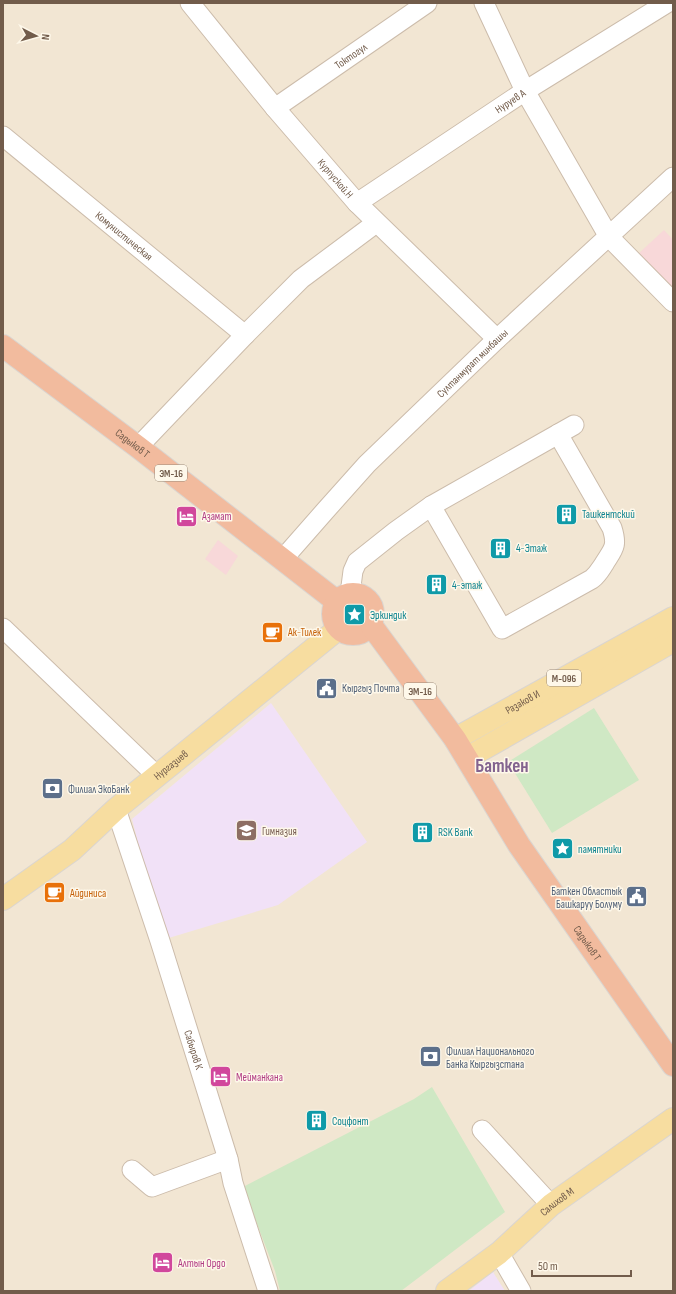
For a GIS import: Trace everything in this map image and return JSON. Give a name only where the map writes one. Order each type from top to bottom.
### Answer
[{"type":"highway","name":"Садыков Т","points":[[3,346],[331,597],[344,597]]},
{"type":"highway","name":"ЭМ-16","points":[[344,597],[356,594],[363,596],[368,600],[374,612],[371,625],[455,739],[467,758]]},
{"type":"highway","points":[[344,597],[335,605],[333,617],[338,629],[354,635],[366,630],[371,625]]},
{"type":"highway","name":"Садыков Т","points":[[467,758],[519,845],[670,1056]]},
{"type":"main road","name":"Разаков И","points":[[455,739],[673,618]]},
{"type":"main road","name":"Нургазиев","points":[[6,892],[72,850],[116,809],[338,629]]},
{"type":"main road","name":"Разаков И","points":[[467,758],[673,641]]},
{"type":"main road","name":"Салихов М","points":[[447,1291],[498,1253],[552,1206],[673,1119]]},
{"type":"street","name":"Курпуской.Н","points":[[190,3],[275,108],[357,203],[497,339]]},
{"type":"street","name":"Токтогул","points":[[275,108],[427,3]]},
{"type":"street","points":[[484,3],[525,91],[609,237],[673,302]]},
{"type":"street","name":"Нуруев А","points":[[357,203],[525,91],[667,3]]},
{"type":"street","name":"Комунистическая","points":[[3,136],[245,335]]},
{"type":"street","name":"Султанмурат минбашы","points":[[282,560],[368,464],[497,339],[673,177]]},
{"type":"street","points":[[138,448],[245,335],[301,279],[376,223]]},
{"type":"street","points":[[344,597],[352,571],[357,562],[396,531],[432,506],[566,430],[612,528],[614,545],[612,552],[604,562],[598,575],[502,629],[432,506]]},
{"type":"street","points":[[3,628],[157,776]]},
{"type":"street","name":"Сабыров К","points":[[116,809],[160,941],[228,1159],[233,1183],[268,1291]]},
{"type":"street","points":[[482,1130],[552,1206]]},
{"type":"street","points":[[132,1170],[152,1187],[228,1159]]},
{"type":"street","points":[[498,1253],[521,1291]]},
{"type":"shaded area","name":"Баткен","points":[[3,3],[673,3],[673,1291],[3,1291]]},
{"type":"shaded area","points":[[664,230],[673,240],[673,294],[637,255]]},
{"type":"shaded area","points":[[218,540],[238,556],[226,575],[205,559]]},
{"type":"shaded area","name":"Гимназия","points":[[271,703],[367,842],[278,905],[162,940],[132,819]]},
{"type":"shaded area","points":[[493,1272],[505,1291],[469,1291]]},
{"type":"green space","points":[[594,708],[639,780],[552,833],[508,762]]},
{"type":"green space","points":[[432,1087],[505,1212],[401,1291],[280,1291],[275,1271],[243,1187],[414,1099]]},
{"type":"place","name":"Ташкентский","points":[[566,514]]},
{"type":"place","name":"Азамат","points":[[187,516]]},
{"type":"place","name":"4-Этаж","points":[[500,548]]},
{"type":"place","name":"4-этаж","points":[[436,585]]},
{"type":"place","name":"Эркиндик","points":[[354,615]]},
{"type":"place","name":"Ак-Тилек","points":[[272,632]]},
{"type":"place","name":"Кыргыз Почта","points":[[326,688]]},
{"type":"place","name":"Филиал ЭкоБанк","points":[[52,789]]},
{"type":"place","name":"Гимназия","points":[[247,831]]},
{"type":"place","name":"RSK Bank","points":[[422,832]]},
{"type":"place","name":"памятники","points":[[563,849]]},
{"type":"place","name":"Айдиниса","points":[[55,893]]},
{"type":"place","name":"Баткен Областык Башкаруу Болуму","points":[[637,897]]},
{"type":"place","name":"Филиал Национального Банка Кыргызстана","points":[[431,1057]]},
{"type":"place","name":"Мейманкана","points":[[220,1077]]},
{"type":"place","name":"Соцфонт","points":[[317,1121]]},
{"type":"place","name":"Алтын Ордо","points":[[163,1263]]},
{"type":"district","name":"Баткен","points":[[502,765]]}]
